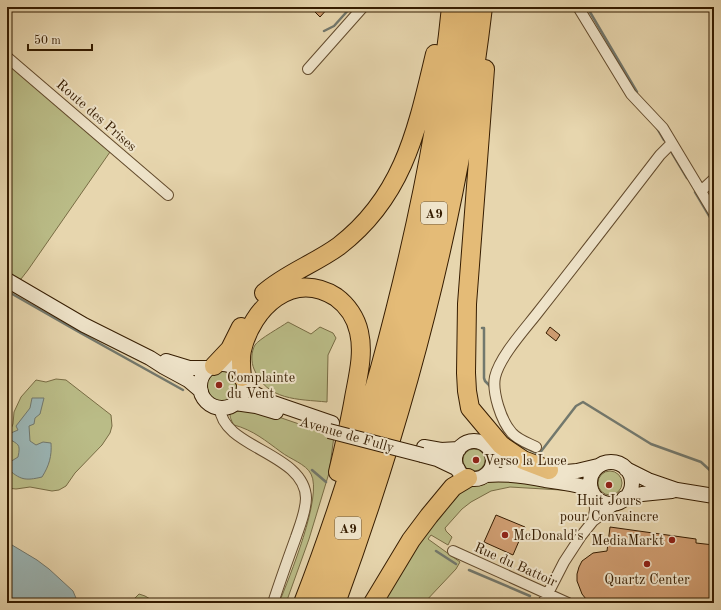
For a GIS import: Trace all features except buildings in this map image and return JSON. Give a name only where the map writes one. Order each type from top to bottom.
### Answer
[{"type":"highway","points":[[212,367],[232,346],[251,308],[263,295],[278,283],[340,246],[365,222],[389,192],[404,164],[415,134],[426,93],[445,7]]},
{"type":"highway","points":[[304,603],[340,503],[395,310],[432,142],[451,7]]},
{"type":"highway","name":"A9","points":[[320,603],[348,527],[373,451],[409,324],[442,175],[458,84],[469,7]]},
{"type":"highway","name":"A9","points":[[336,603],[361,535],[389,450],[431,296],[455,187],[465,131],[476,65],[482,7]]},
{"type":"highway","points":[[487,448],[474,422],[470,408],[466,373],[466,320],[483,107],[489,7]]},
{"type":"highway","points":[[243,379],[241,355],[250,329],[257,316],[265,306],[278,296],[296,289],[306,288],[320,290],[338,299],[345,305],[354,318],[358,327],[360,338],[361,353],[358,376],[336,478],[300,603]]},
{"type":"highway","points":[[470,408],[501,445],[523,460],[550,470]]},
{"type":"highway","points":[[373,603],[411,540],[463,473]]},
{"type":"main road","points":[[7,280],[84,325],[150,358],[188,380],[201,390],[206,401],[212,406],[220,408],[228,407],[235,404],[242,394],[243,379],[236,369],[230,366],[224,364],[212,367],[189,368],[150,358]]},
{"type":"main road","points":[[201,390],[202,378],[205,372],[212,367]]},
{"type":"main road","name":"Avenue de Fully","points":[[243,379],[254,393],[268,401],[331,427]]},
{"type":"main road","name":"Avenue de Fully","points":[[235,404],[261,408],[423,451],[463,473]]},
{"type":"main road","points":[[677,490],[642,494],[613,503],[606,503],[599,500],[592,492],[577,485],[523,476],[494,474],[476,479],[463,473],[456,458],[459,449],[468,442],[477,441],[515,466],[577,471],[604,463],[614,462],[648,480],[677,490],[714,496]]},
{"type":"main road","points":[[486,475],[493,465],[487,448]]},
{"type":"main road","name":"Avenue de Fully","points":[[423,451],[459,449]]},
{"type":"main road","points":[[592,492],[591,476],[598,466]]},
{"type":"main road","points":[[622,500],[630,490],[631,484],[631,477],[626,469]]},
{"type":"street","points":[[308,69],[363,7]]},
{"type":"street","points":[[578,7],[631,94],[659,123],[714,213]]},
{"type":"street","name":"Route des Prises","points":[[7,57],[168,195]]},
{"type":"street","points":[[536,447],[512,434],[504,420],[499,409],[494,388],[498,368],[525,330],[660,155],[672,143]]},
{"type":"street","points":[[700,191],[714,179]]},
{"type":"street","points":[[220,408],[222,418],[229,428],[245,440],[289,467],[298,476],[304,486],[306,499],[303,515],[273,603]]},
{"type":"street","points":[[592,492],[596,510],[593,521]]},
{"type":"street","points":[[545,598],[564,562],[593,521],[622,500]]},
{"type":"street","name":"Rue du Battoir","points":[[453,551],[545,598],[568,603]]},
{"type":"green space","points":[[7,63],[110,152],[28,270],[21,279],[17,280],[7,275]]},
{"type":"green space","points":[[288,322],[311,334],[320,327],[333,333],[336,338],[328,355],[327,402],[295,399],[275,393],[260,379],[254,369],[252,357],[257,342]]},
{"type":"green space","points":[[219,370],[225,370],[234,374],[238,386],[234,398],[225,402],[219,402],[210,398],[206,389],[206,383],[210,374]]},
{"type":"green space","points":[[56,379],[66,380],[111,415],[112,426],[110,433],[102,445],[75,473],[66,486],[59,490],[52,491],[30,487],[16,489],[7,488],[7,438],[13,424],[14,412],[21,397],[36,380],[46,382]]},
{"type":"green space","points":[[240,407],[267,413],[334,436],[329,473],[309,539],[286,603],[279,603],[297,557],[309,518],[313,485],[311,474],[302,464],[285,455],[259,436],[234,425],[230,414],[233,410]]},
{"type":"green space","points":[[474,449],[482,452],[485,460],[482,468],[474,471],[466,468],[463,460],[466,452]]},
{"type":"green space","points":[[610,471],[619,474],[622,483],[619,492],[610,495],[601,492],[598,483],[601,474]]},
{"type":"green space","points":[[492,480],[508,480],[578,491],[510,487],[491,491],[471,502],[462,509],[445,528],[452,537],[448,545],[431,535],[428,539],[460,562],[456,569],[424,603],[381,603],[399,572],[453,496],[471,486],[482,485]]},
{"type":"green space","points":[[139,594],[157,603],[112,603],[114,600],[129,602]]},
{"type":"water","points":[[32,398],[44,398],[40,414],[35,418],[34,424],[29,426],[30,441],[36,445],[43,442],[51,443],[51,452],[48,465],[42,477],[27,479],[19,477],[7,468],[10,462],[18,457],[19,449],[16,443],[8,438],[11,433],[18,430],[16,426],[30,408]]},
{"type":"water","points":[[7,542],[49,569],[73,591],[78,603],[7,603]]},
{"type":"waterway","points":[[324,31],[334,26],[351,7]]},
{"type":"waterway","points":[[587,7],[637,92]]},
{"type":"waterway","points":[[657,128],[664,140]]},
{"type":"waterway","points":[[672,153],[687,178]]},
{"type":"waterway","points":[[695,192],[714,224]]},
{"type":"waterway","points":[[7,291],[183,390]]},
{"type":"waterway","points":[[482,328],[484,328],[484,378],[490,387]]},
{"type":"waterway","points":[[520,445],[539,454],[576,406],[583,402],[651,444],[701,462],[714,474]]},
{"type":"waterway","points":[[312,470],[326,482]]},
{"type":"waterway","points":[[436,551],[456,564]]},
{"type":"waterway","points":[[469,570],[530,596]]},
{"type":"place","name":"Complainte du Vent","points":[[219,385]]},
{"type":"place","name":"Verso la Luce","points":[[476,460]]},
{"type":"place","name":"Huit Jours pour Convaincre","points":[[609,485]]},
{"type":"place","name":"McDonald's","points":[[505,535]]},
{"type":"place","name":"MediaMarkt","points":[[672,540]]},
{"type":"place","name":"Quartz Center","points":[[647,564]]}]
